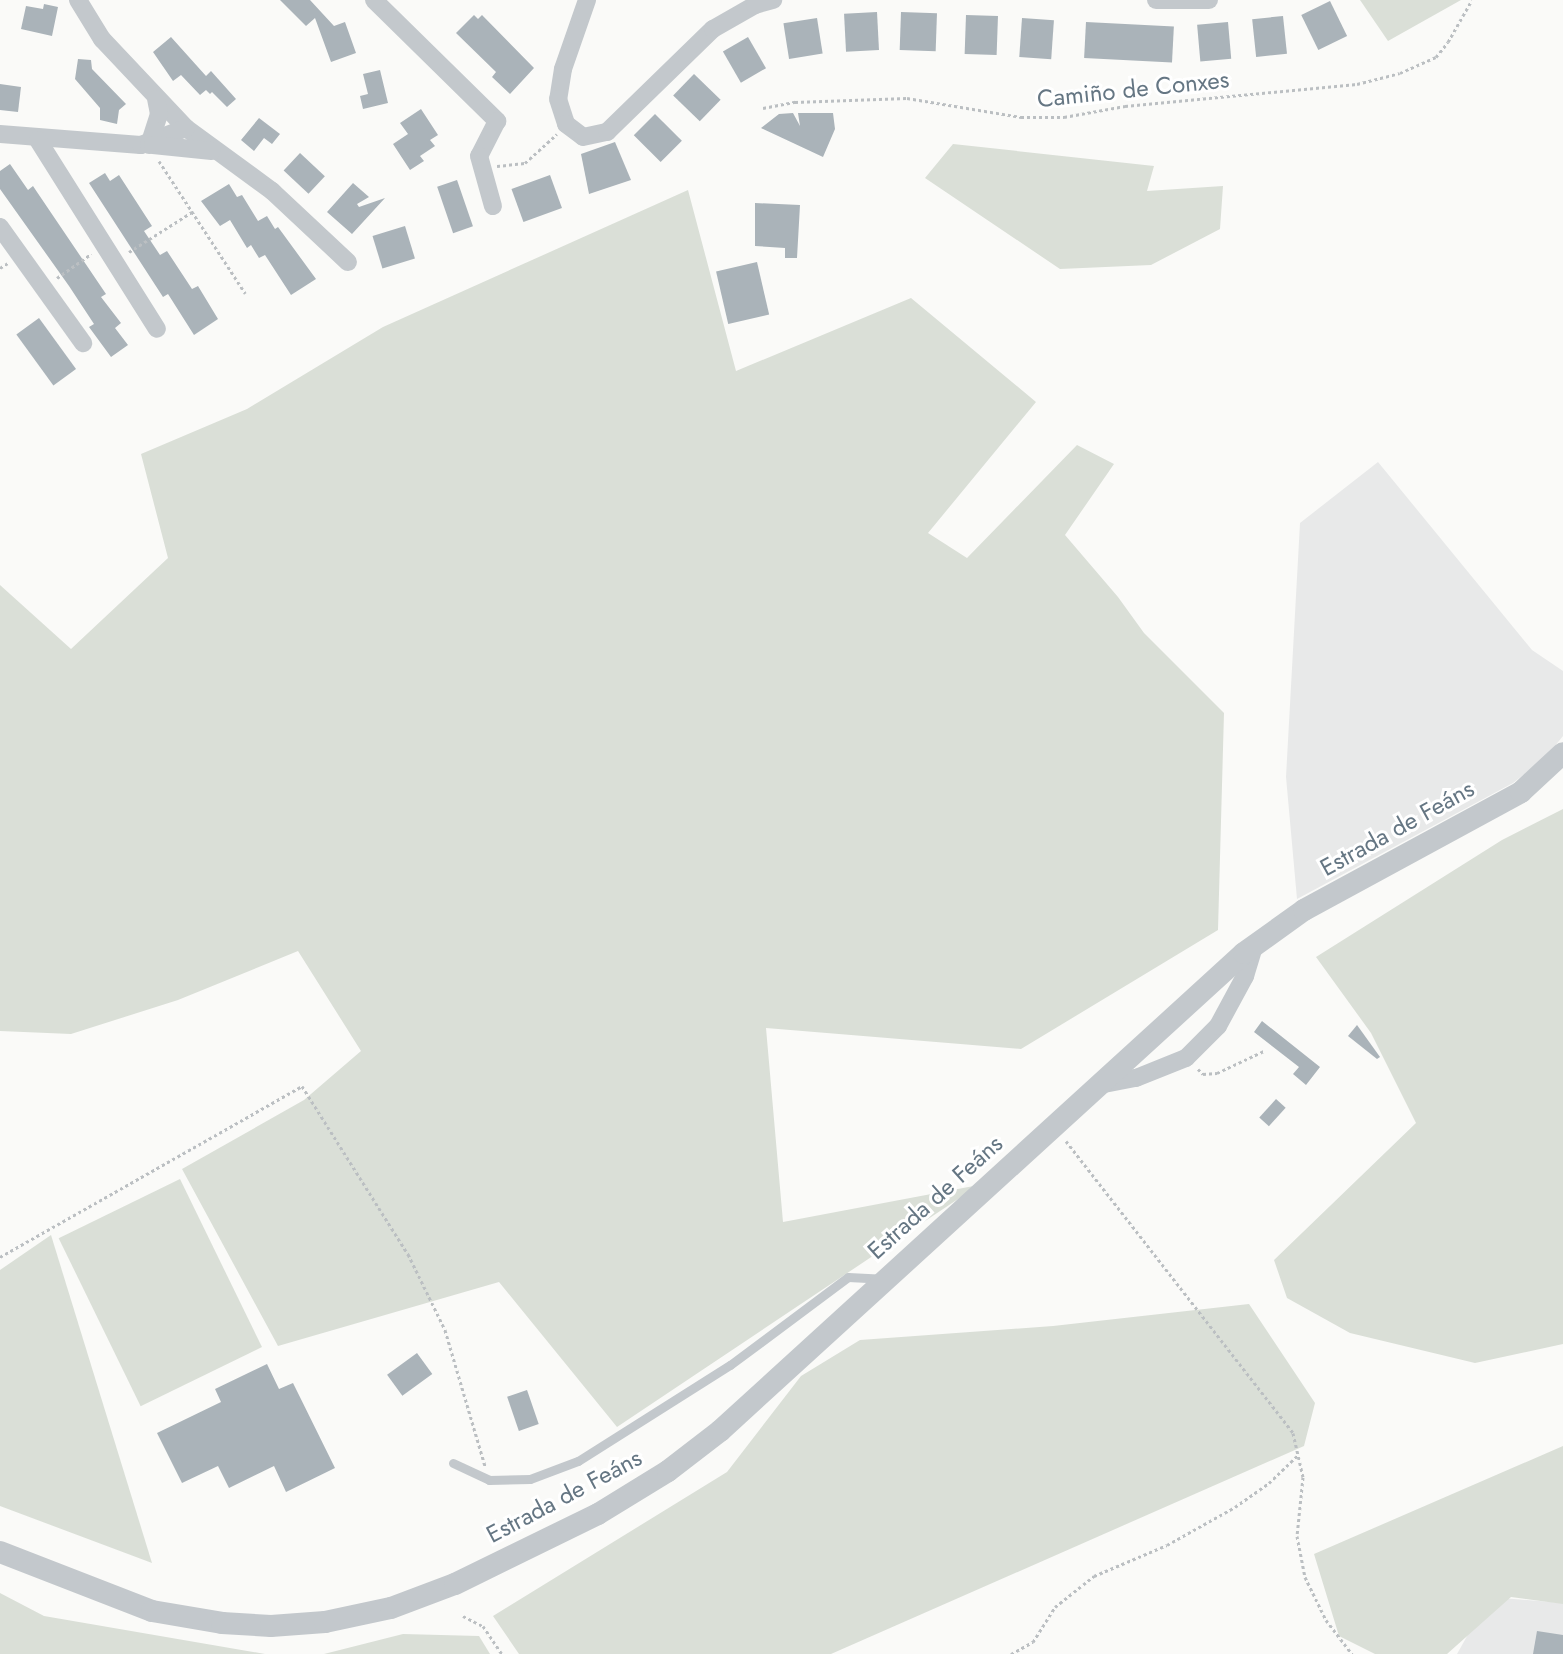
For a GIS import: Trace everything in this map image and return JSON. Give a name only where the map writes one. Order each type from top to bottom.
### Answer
[{"type":"street","points":[[78,0],[102,39],[156,99],[186,128],[272,191],[348,262]]},
{"type":"street","points":[[374,0],[497,121],[479,156],[493,206]]},
{"type":"street","points":[[587,0],[563,69],[558,99],[566,124],[583,136],[607,132],[713,29],[755,4],[773,0]]},
{"type":"street","points":[[1156,0],[1209,0]]},
{"type":"street","points":[[149,145],[159,114],[156,99]]},
{"type":"street","points":[[149,145],[186,128]]},
{"type":"street","points":[[0,134],[38,140],[201,148],[218,153]]},
{"type":"street","points":[[38,140],[158,329]]},
{"type":"street","points":[[0,226],[83,343]]},
{"type":"street","name":"Estrada de Feáns","points":[[0,1552],[152,1611],[222,1623],[271,1626],[325,1622],[391,1608],[455,1584],[598,1514],[668,1471],[720,1431],[1053,1125],[1254,946],[1304,910],[1521,792],[1563,753]]},
{"type":"street","points":[[1099,1085],[1136,1078],[1186,1058],[1218,1026],[1245,976],[1254,946]]},
{"type":"lane","points":[[453,1463],[489,1480],[530,1479],[578,1461],[730,1365],[848,1277],[885,1279]]},
{"type":"path","name":"Camiño de Conxes","points":[[763,108],[795,102],[907,98],[1021,117],[1064,117],[1125,106],[1357,84],[1400,73],[1436,57],[1449,42],[1472,0]]},
{"type":"path","points":[[480,162],[505,168],[525,163],[566,124]]},
{"type":"path","points":[[149,145],[245,293]]},
{"type":"path","points":[[126,254],[192,212]]},
{"type":"path","points":[[44,287],[91,254]]},
{"type":"path","points":[[1186,1058],[1203,1074],[1217,1073],[1264,1051]]},
{"type":"path","points":[[0,1257],[303,1086],[408,1254],[446,1330],[489,1480]]},
{"type":"path","points":[[1053,1125],[1204,1314],[1293,1433],[1303,1477],[1297,1536],[1305,1577],[1326,1620],[1352,1654]]},
{"type":"path","points":[[1011,1654],[1033,1642],[1055,1607],[1094,1576],[1167,1545],[1235,1507],[1269,1483],[1298,1455]]},
{"type":"path","points":[[463,1616],[483,1626],[502,1654]]},
{"type":"shaded area","points":[[1360,0],[1461,0],[1388,41]]},
{"type":"shaded area","points":[[953,144],[1154,166],[1147,191],[1223,186],[1220,229],[1151,265],[1060,269],[925,178]]},
{"type":"shaded area","points":[[688,190],[736,371],[911,298],[1036,402],[928,533],[967,558],[1077,445],[1114,464],[1065,535],[1118,597],[1144,633],[1224,713],[1218,930],[1021,1049],[766,1028],[783,1222],[979,1185],[617,1427],[499,1282],[278,1346],[182,1169],[304,1100],[361,1051],[298,951],[178,1000],[71,1034],[0,1031],[0,585],[71,649],[168,558],[141,454],[247,409],[383,327]]},
{"type":"shaded area","points":[[1378,462],[1532,650],[1563,671],[1563,736],[1545,758],[1513,783],[1297,899],[1286,777],[1300,523]]},
{"type":"shaded area","points":[[1563,809],[1563,1344],[1475,1363],[1350,1333],[1287,1298],[1274,1260],[1416,1123],[1371,1033],[1316,957],[1502,840]]},
{"type":"shaded area","points":[[180,1179],[262,1347],[141,1406],[59,1238]]},
{"type":"shaded area","points":[[51,1235],[152,1563],[0,1506],[0,1270]]},
{"type":"shaded area","points":[[1249,1304],[1315,1403],[1304,1446],[831,1654],[519,1654],[493,1616],[727,1472],[801,1376],[860,1340],[1053,1326]]},
{"type":"shaded area","points":[[1563,1446],[1563,1604],[1511,1597],[1447,1654],[1375,1654],[1339,1636],[1314,1554]]},
{"type":"shaded area","points":[[0,1593],[44,1616],[265,1654],[0,1654]]},
{"type":"shaded area","points":[[1489,1597],[1563,1603],[1563,1654],[1457,1654]]},
{"type":"shaded area","points":[[403,1634],[479,1636],[490,1654],[324,1654]]},
{"type":"building","points":[[280,0],[310,0],[334,26],[345,22],[356,53],[331,62],[315,18],[306,26]]},
{"type":"building","points":[[1330,1],[1347,36],[1318,50],[1301,15]]},
{"type":"building","points":[[44,4],[58,7],[52,36],[21,29],[26,6],[43,9]]},
{"type":"building","points":[[877,12],[879,50],[846,52],[844,14]]},
{"type":"building","points":[[901,12],[937,13],[936,51],[900,50]]},
{"type":"building","points":[[474,15],[478,19],[482,15],[534,68],[510,94],[492,77],[496,72],[456,33]]},
{"type":"building","points":[[966,15],[998,16],[997,55],[965,54]]},
{"type":"building","points":[[1283,16],[1287,54],[1256,57],[1252,19]]},
{"type":"building","points":[[817,18],[823,54],[789,59],[783,23]]},
{"type":"building","points":[[1022,18],[1054,20],[1051,59],[1019,57]]},
{"type":"building","points":[[1086,22],[1174,27],[1172,63],[1084,58]]},
{"type":"building","points":[[1228,22],[1231,59],[1200,62],[1197,25]]},
{"type":"building","points":[[171,37],[206,76],[211,71],[236,99],[227,107],[212,92],[210,94],[206,90],[200,95],[181,75],[173,81],[153,52]]},
{"type":"building","points":[[748,37],[766,68],[741,83],[723,52]]},
{"type":"building","points":[[78,59],[91,60],[92,69],[126,104],[119,110],[117,124],[100,120],[100,108],[75,79]]},
{"type":"building","points":[[380,70],[388,103],[363,109],[360,96],[368,94],[363,74]]},
{"type":"building","points":[[694,74],[721,100],[700,121],[673,96]]},
{"type":"building","points":[[0,84],[21,87],[18,112],[0,110]]},
{"type":"building","points":[[421,109],[438,135],[430,140],[435,146],[420,156],[424,161],[410,170],[393,144],[408,134],[400,123]]},
{"type":"building","points":[[793,113],[800,126],[798,113],[833,113],[835,129],[823,157],[761,128],[779,114]]},
{"type":"building","points":[[655,114],[682,141],[661,162],[634,135]]},
{"type":"building","points":[[259,118],[280,134],[272,144],[264,138],[254,151],[241,140]]},
{"type":"building","points":[[615,142],[631,180],[589,194],[581,154]]},
{"type":"building","points":[[300,153],[325,176],[308,194],[284,171]]},
{"type":"building","points":[[10,164],[28,190],[33,186],[106,294],[101,297],[121,323],[115,328],[128,345],[111,357],[89,327],[94,324],[69,286],[0,189],[0,171]]},
{"type":"building","points":[[105,173],[110,181],[119,175],[152,226],[144,231],[160,255],[167,251],[192,289],[198,286],[218,319],[194,335],[168,294],[163,297],[89,183]]},
{"type":"building","points":[[550,175],[562,208],[523,222],[511,189]]},
{"type":"building","points":[[457,180],[473,226],[453,233],[437,187]]},
{"type":"building","points":[[353,183],[369,197],[357,204],[359,207],[385,198],[352,234],[327,212]]},
{"type":"building","points":[[229,184],[237,197],[242,195],[258,221],[267,216],[275,229],[278,227],[316,279],[291,295],[265,255],[259,258],[251,245],[247,248],[230,220],[220,226],[201,201]]},
{"type":"building","points":[[755,203],[800,205],[797,258],[785,258],[785,248],[755,246]]},
{"type":"building","points":[[405,226],[415,259],[382,268],[372,236]]},
{"type":"building","points":[[757,262],[769,315],[728,324],[716,271]]},
{"type":"building","points":[[39,318],[76,369],[53,385],[16,334]]},
{"type":"building","points":[[1262,1021],[1320,1067],[1306,1085],[1293,1074],[1299,1067],[1254,1032]]},
{"type":"building","points":[[1357,1025],[1380,1057],[1377,1059],[1348,1036]]},
{"type":"building","points":[[1276,1099],[1286,1108],[1269,1126],[1259,1118]]},
{"type":"building","points":[[417,1353],[432,1374],[402,1396],[387,1375]]},
{"type":"building","points":[[267,1364],[279,1389],[293,1383],[335,1468],[286,1492],[274,1466],[229,1488],[218,1466],[182,1483],[157,1433],[221,1402],[215,1389]]},
{"type":"building","points":[[527,1390],[539,1424],[519,1431],[507,1397]]},
{"type":"building","points":[[1537,1631],[1563,1635],[1563,1654],[1533,1654]]}]
